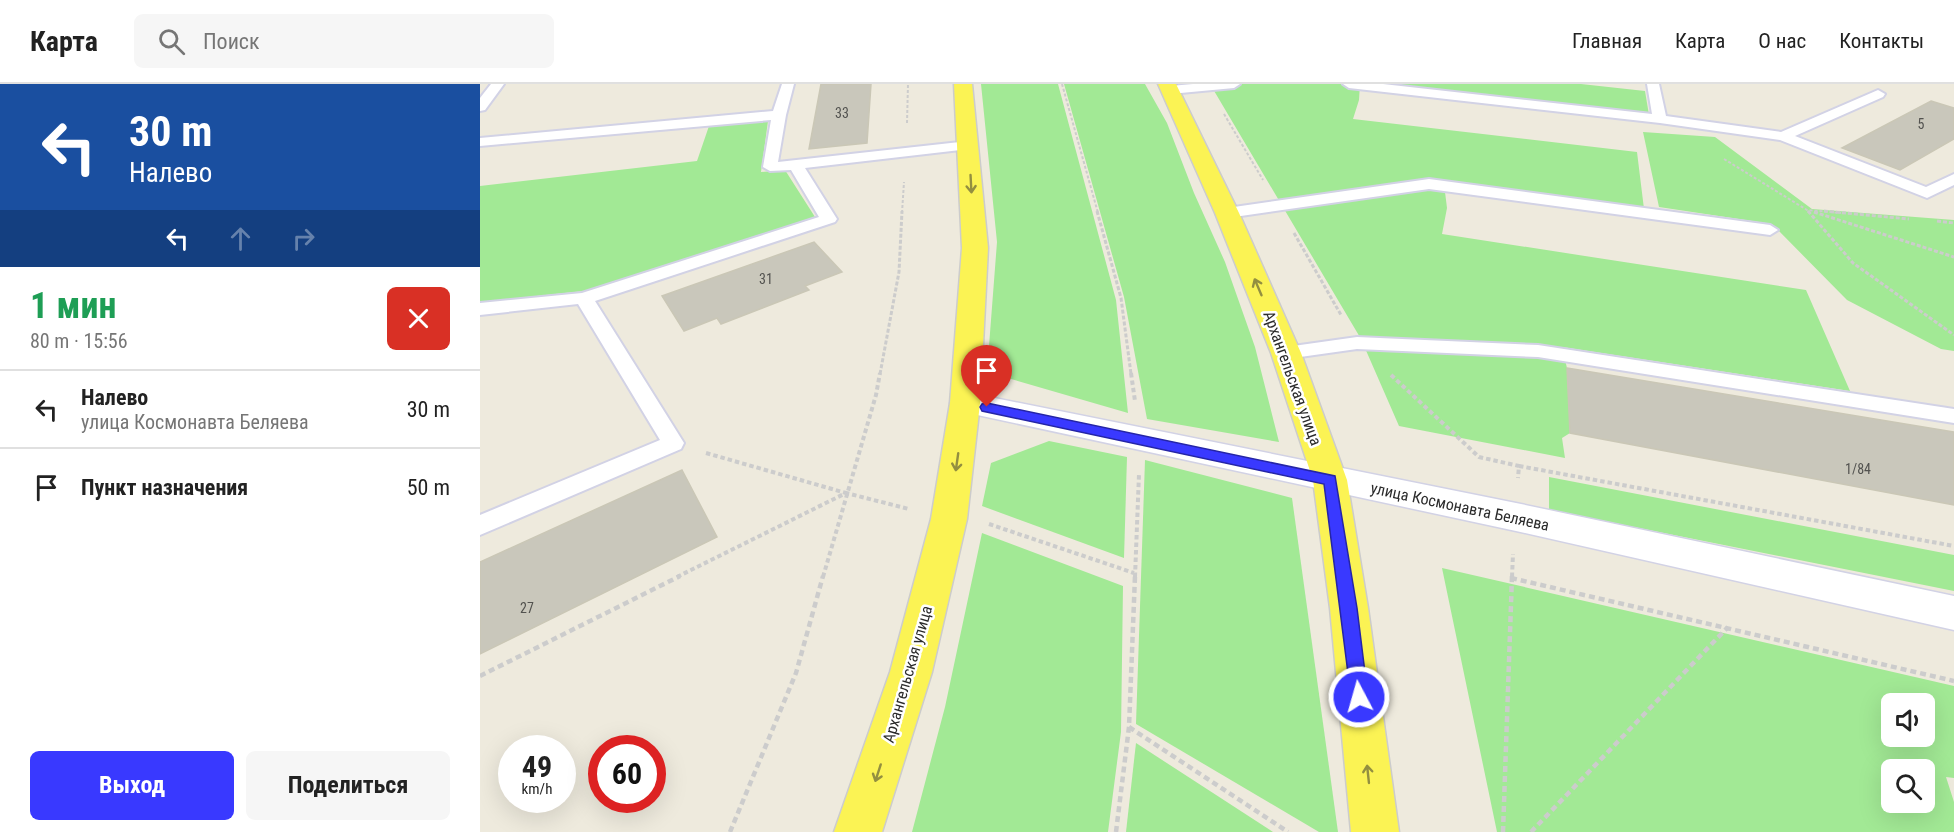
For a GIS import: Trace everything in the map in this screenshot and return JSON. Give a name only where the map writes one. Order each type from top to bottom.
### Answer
[{"type":"main road","name":"Архангельская улица","points":[[858,832],[911,672],[949,519],[965,403],[975,248],[963,84]]},
{"type":"main road","name":"Архангельская улица","points":[[1169,87],[1227,213],[1287,353],[1330,480],[1349,608],[1375,832]]},
{"type":"street","name":"улица Космонавта Беляева","points":[[965,403],[1516,518],[1954,613]]},
{"type":"lane","points":[[480,107],[498,84]]},
{"type":"lane","points":[[788,84],[779,115],[770,167],[969,145]]},
{"type":"lane","points":[[1169,87],[1234,84]]},
{"type":"lane","points":[[1348,84],[1660,119],[1783,136],[1926,193],[1954,179]]},
{"type":"lane","points":[[1653,84],[1660,119]]},
{"type":"lane","points":[[1783,136],[1878,94]]},
{"type":"lane","points":[[480,142],[779,115]]},
{"type":"lane","points":[[480,309],[584,298],[829,219],[795,165]]},
{"type":"lane","points":[[1227,213],[1429,184],[1770,230]]},
{"type":"lane","points":[[480,525],[673,443],[584,298]]},
{"type":"lane","points":[[1287,353],[1357,343],[1538,351],[1954,416]]},
{"type":"path","points":[[730,832],[795,673],[876,395],[899,272],[908,84]]},
{"type":"path","points":[[1208,87],[1357,343],[1479,458],[1954,546]]},
{"type":"path","points":[[1719,155],[1807,210],[1954,257]]},
{"type":"path","points":[[1807,210],[1909,219]]},
{"type":"path","points":[[1807,210],[1853,263],[1954,335]]},
{"type":"path","points":[[1931,221],[1954,223]]},
{"type":"path","points":[[673,443],[846,493],[949,519],[982,521],[1134,573]]},
{"type":"path","points":[[1503,832],[1511,578],[1519,466]]},
{"type":"path","points":[[480,676],[846,493]]},
{"type":"path","points":[[1511,578],[1954,681]]},
{"type":"path","points":[[1531,832],[1728,627]]},
{"type":"path","points":[[1129,727],[1288,832]]},
{"type":"green space","points":[[981,84],[1058,84],[1116,300],[1128,413],[987,372],[997,242]]},
{"type":"green space","points":[[1064,84],[1145,84],[1167,123],[1194,193],[1225,262],[1255,347],[1279,442],[1147,419],[1124,297]]},
{"type":"green space","points":[[1210,84],[1360,84],[1359,100],[1353,119],[1637,152],[1644,209],[1444,184],[1447,208],[1442,234],[1806,290],[1850,391],[1562,347],[1567,368],[1570,433],[1562,438],[1565,458],[1399,426],[1361,339]]},
{"type":"green space","points":[[1367,84],[1581,84],[1645,91],[1649,115]]},
{"type":"green space","points":[[768,121],[761,172],[785,170],[815,217],[584,291],[480,302],[480,186],[697,161],[709,126]]},
{"type":"green space","points":[[1643,132],[1715,137],[1812,209],[1954,220],[1954,351],[1941,349],[1847,300],[1772,224],[1659,207]]},
{"type":"green space","points":[[1049,441],[1127,457],[1124,558],[982,506],[991,463]]},
{"type":"green space","points":[[1145,460],[1292,498],[1338,832],[1319,832],[1136,724]]},
{"type":"green space","points":[[1549,477],[1954,555],[1954,591],[1549,510]]},
{"type":"green space","points":[[982,533],[1123,586],[1121,732],[1108,832],[912,832],[945,707]]},
{"type":"green space","points":[[1442,568],[1954,686],[1954,778],[1946,777],[1954,802],[1954,832],[1497,832]]},
{"type":"green space","points":[[1136,743],[1273,832],[1126,832]]},
{"type":"building","points":[[821,84],[871,84],[867,143],[809,149]]},
{"type":"building","points":[[1931,101],[1954,108],[1954,139],[1900,170],[1842,148]]},
{"type":"building","points":[[814,242],[842,272],[805,286],[809,290],[721,324],[717,318],[684,331],[662,296]]},
{"type":"building","points":[[1567,368],[1954,432],[1954,505],[1570,433]]},
{"type":"building","points":[[682,470],[717,537],[480,654],[480,562]]},
{"type":"route","points":[[987,407],[1330,480],[1349,608],[1359,697]]}]
